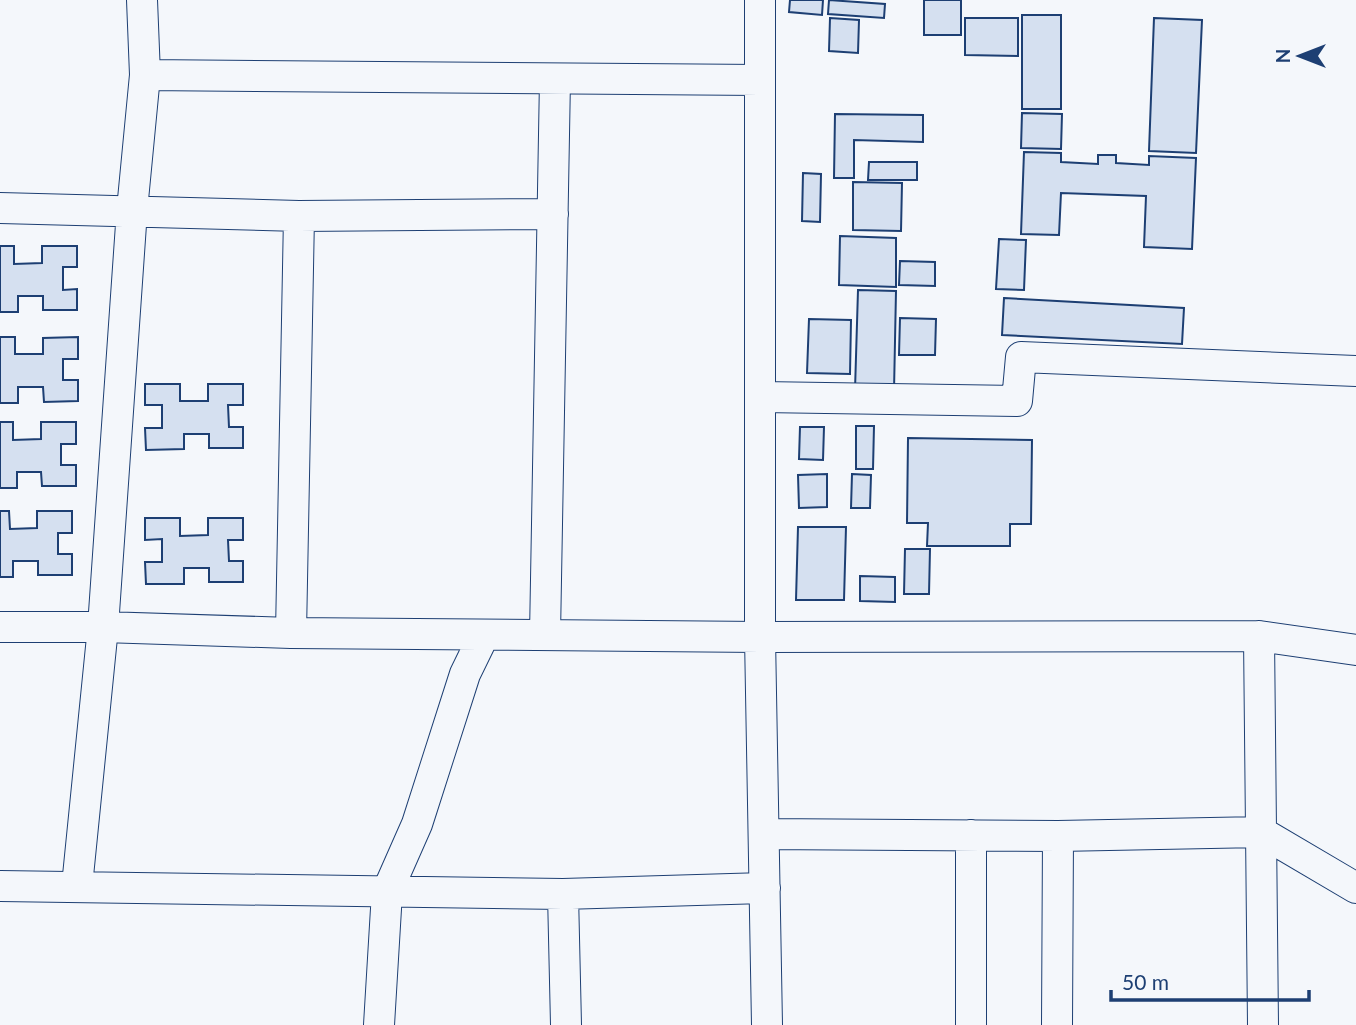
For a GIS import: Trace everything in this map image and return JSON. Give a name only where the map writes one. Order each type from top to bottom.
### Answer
[{"type":"street","points":[[77,886],[103,627],[132,210],[145,75],[142,0]]},
{"type":"street","points":[[760,0],[761,637],[767,1025]]},
{"type":"street","points":[[145,75],[760,80]]},
{"type":"street","points":[[545,635],[555,79]]},
{"type":"street","points":[[0,208],[299,216],[554,214]]},
{"type":"street","points":[[291,633],[299,216]]},
{"type":"street","points":[[761,397],[1017,401],[1021,357],[1356,371]]},
{"type":"street","points":[[0,628],[103,627],[291,633],[761,637],[1259,636],[1356,650]]},
{"type":"street","points":[[379,1025],[387,892],[417,824],[465,674],[484,635]]},
{"type":"street","points":[[1259,636],[1263,1025]]},
{"type":"street","points":[[764,834],[1058,836],[1261,832],[1356,888]]},
{"type":"street","points":[[971,835],[971,1025]]},
{"type":"street","points":[[1057,1025],[1058,836]]},
{"type":"street","points":[[0,886],[563,894],[765,888]]},
{"type":"street","points":[[563,894],[566,1025]]},
{"type":"building","points":[[790,0],[823,0],[822,15],[789,12]]},
{"type":"building","points":[[829,0],[885,4],[884,18],[828,14]]},
{"type":"building","points":[[924,0],[961,0],[961,35],[924,35]]},
{"type":"building","points":[[1022,15],[1061,15],[1061,109],[1022,109]]},
{"type":"building","points":[[830,18],[859,20],[858,53],[829,51]]},
{"type":"building","points":[[965,18],[1018,18],[1018,56],[965,55]]},
{"type":"building","points":[[1154,18],[1202,20],[1196,153],[1149,151]]},
{"type":"building","points":[[1022,113],[1062,114],[1061,149],[1021,148]]},
{"type":"building","points":[[835,114],[923,115],[923,142],[854,140],[854,178],[834,178]]},
{"type":"building","points":[[1024,152],[1061,153],[1061,162],[1098,164],[1098,155],[1116,155],[1116,163],[1149,165],[1149,156],[1196,158],[1192,249],[1144,247],[1146,196],[1061,193],[1059,235],[1021,234]]},
{"type":"building","points":[[869,162],[917,162],[917,180],[868,180]]},
{"type":"building","points":[[803,173],[821,174],[820,222],[802,221]]},
{"type":"building","points":[[853,182],[902,183],[901,231],[853,230]]},
{"type":"building","points":[[840,236],[896,238],[896,287],[839,285]]},
{"type":"building","points":[[999,239],[1026,240],[1024,290],[996,289]]},
{"type":"building","points":[[0,246],[14,246],[14,264],[42,263],[42,246],[77,246],[77,267],[63,267],[63,290],[77,289],[77,310],[43,310],[43,296],[18,296],[18,312],[0,312]]},
{"type":"building","points":[[900,261],[935,262],[935,286],[899,285]]},
{"type":"building","points":[[858,290],[896,291],[894,391],[855,390]]},
{"type":"building","points":[[1004,298],[1184,308],[1182,344],[1002,335]]},
{"type":"building","points":[[900,318],[936,319],[935,355],[899,355]]},
{"type":"building","points":[[809,319],[851,320],[850,374],[807,373]]},
{"type":"building","points":[[0,337],[15,337],[15,354],[43,354],[43,338],[78,337],[78,359],[63,359],[63,380],[78,380],[78,401],[44,402],[43,387],[18,387],[18,403],[0,403]]},
{"type":"building","points":[[145,384],[180,384],[180,401],[208,401],[208,384],[243,384],[243,405],[228,405],[229,427],[243,427],[243,448],[209,448],[209,434],[184,434],[184,449],[146,450],[145,428],[162,428],[162,405],[145,405]]},
{"type":"building","points":[[0,422],[13,422],[13,440],[41,439],[41,422],[76,422],[76,444],[61,444],[61,465],[76,465],[76,486],[42,486],[41,472],[17,472],[17,488],[0,488]]},
{"type":"building","points":[[856,426],[874,426],[873,469],[856,469]]},
{"type":"building","points":[[800,427],[824,427],[823,460],[799,459]]},
{"type":"building","points":[[908,438],[1032,440],[1031,524],[1010,524],[1010,546],[927,546],[928,523],[907,523]]},
{"type":"building","points":[[827,474],[827,507],[799,508],[798,475]]},
{"type":"building","points":[[852,474],[871,475],[870,508],[851,508]]},
{"type":"building","points":[[0,511],[9,511],[10,529],[37,528],[37,511],[72,511],[72,533],[58,533],[58,554],[72,554],[72,575],[38,575],[38,561],[13,561],[13,577],[0,577]]},
{"type":"building","points":[[145,518],[180,518],[180,536],[208,535],[208,518],[243,518],[243,540],[228,540],[229,561],[243,561],[243,582],[209,582],[209,568],[184,568],[184,584],[146,584],[145,562],[162,562],[162,539],[145,540]]},
{"type":"building","points":[[798,527],[846,527],[844,600],[796,600]]},
{"type":"building","points":[[905,549],[930,549],[929,594],[904,594]]},
{"type":"building","points":[[860,576],[895,577],[895,602],[860,601]]}]
